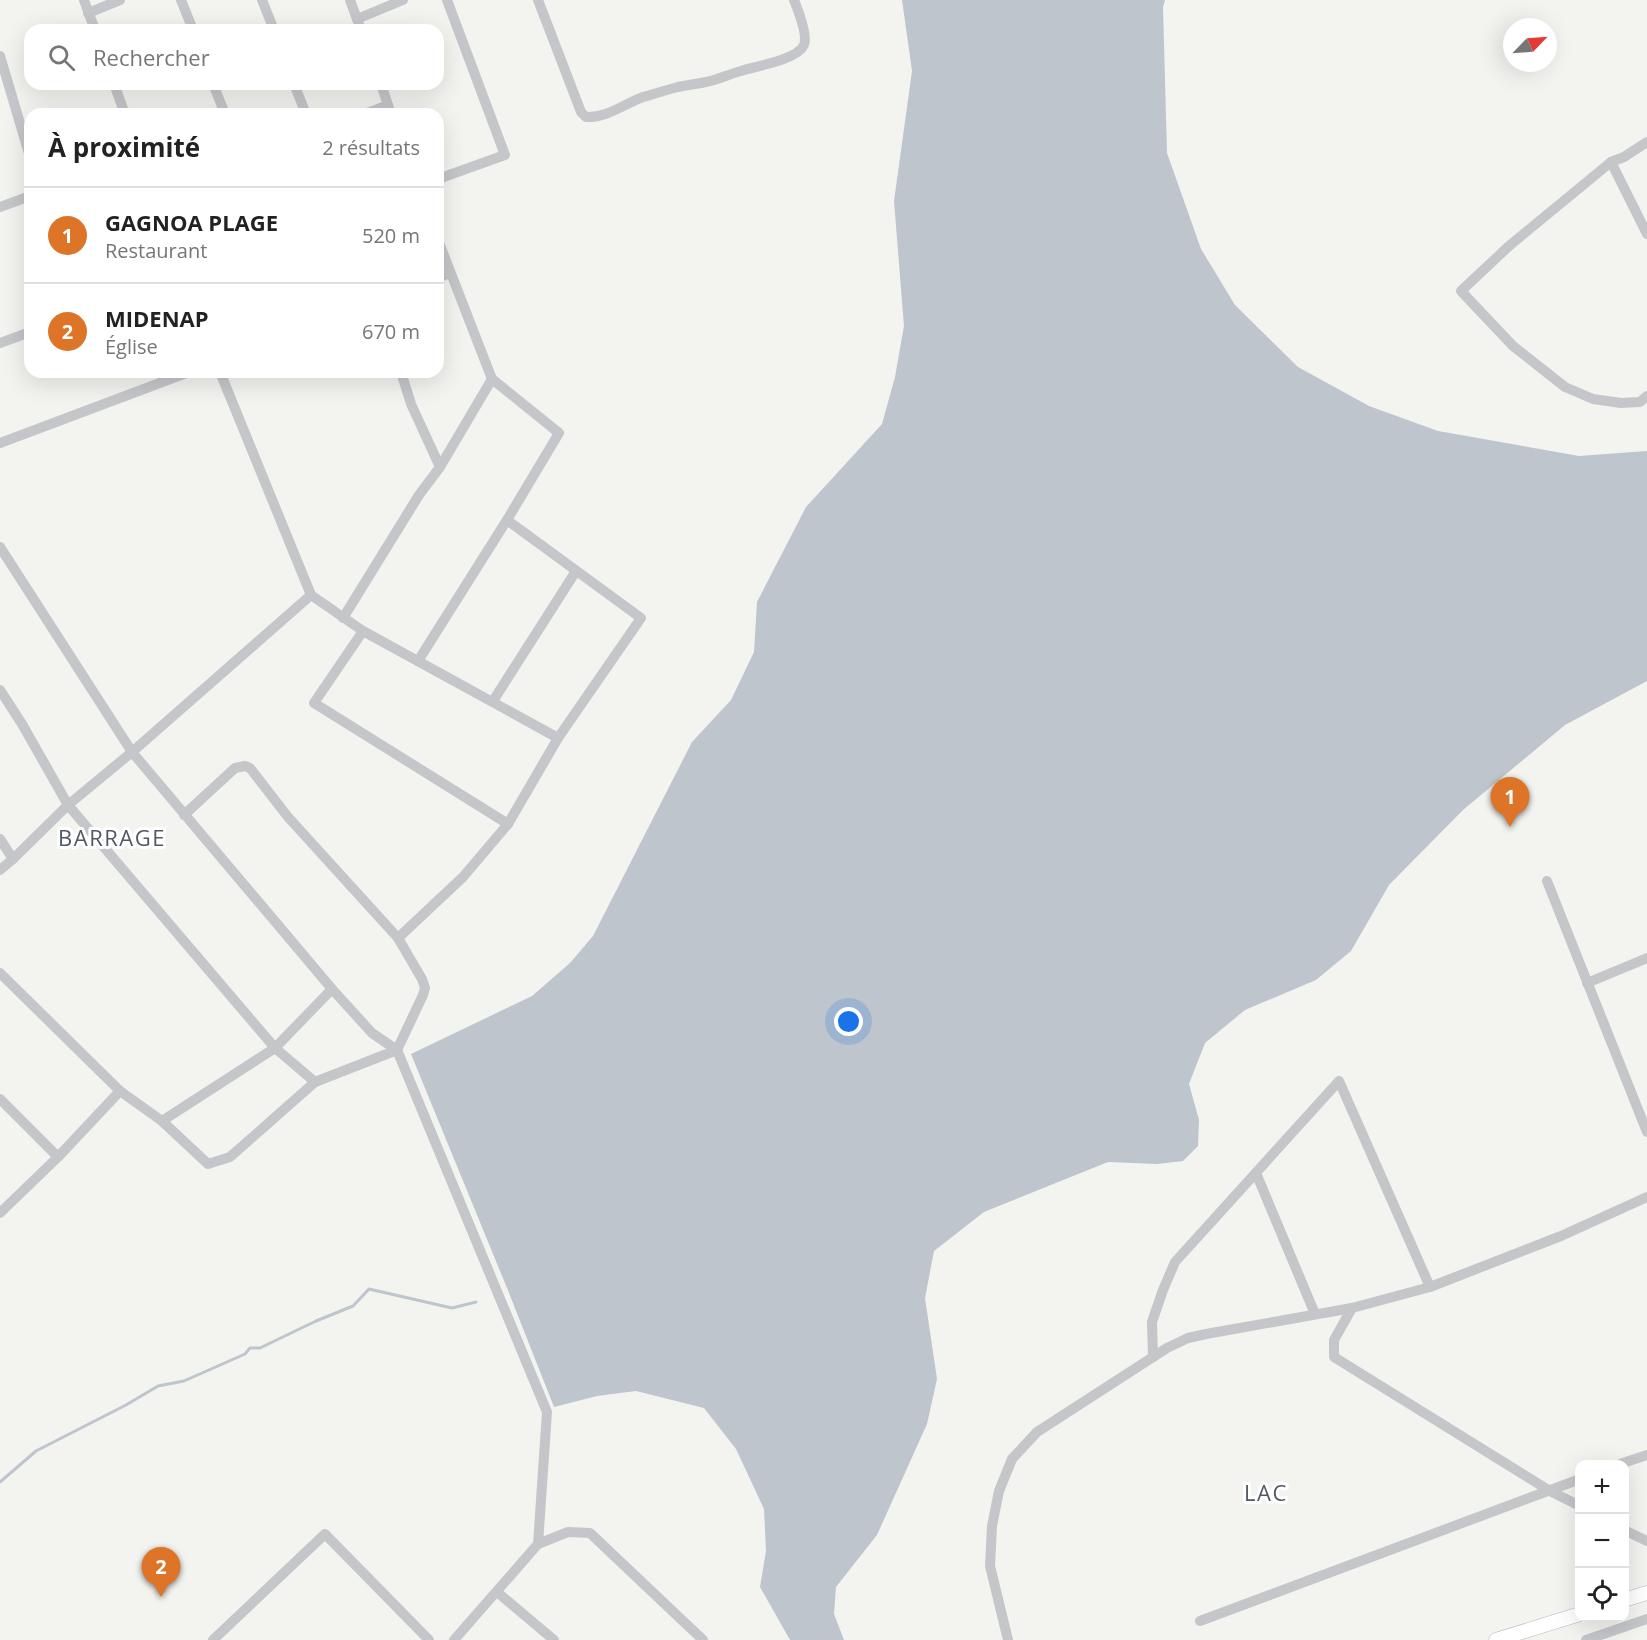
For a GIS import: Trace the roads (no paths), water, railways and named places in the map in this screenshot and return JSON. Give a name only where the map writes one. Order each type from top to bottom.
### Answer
[{"type":"main road","points":[[1629,1598],[1647,1593]]},
{"type":"main road","points":[[1496,1640],[1575,1616]]},
{"type":"street","points":[[84,0],[92,24]]},
{"type":"street","points":[[88,13],[120,0]]},
{"type":"street","points":[[181,0],[191,24]]},
{"type":"street","points":[[262,0],[272,24]]},
{"type":"street","points":[[350,0],[359,24]]},
{"type":"street","points":[[361,24],[403,0]]},
{"type":"street","points":[[444,177],[505,155],[447,0]]},
{"type":"street","points":[[538,0],[581,112],[586,117],[592,117],[606,114],[628,103],[664,91],[777,61],[798,51],[803,47],[805,35],[794,0]]},
{"type":"street","points":[[0,56],[24,137]]},
{"type":"street","points":[[116,90],[123,108]]},
{"type":"street","points":[[215,90],[223,108]]},
{"type":"street","points":[[296,90],[304,108]]},
{"type":"street","points":[[383,90],[389,108]]},
{"type":"street","points":[[1647,142],[1624,157],[1611,162],[1509,246],[1461,291],[1513,346],[1565,387],[1593,399],[1621,403],[1640,402],[1647,396]]},
{"type":"street","points":[[1611,162],[1647,234]]},
{"type":"street","points":[[0,207],[24,198]]},
{"type":"street","points":[[418,661],[559,433],[492,379],[444,256]]},
{"type":"street","points":[[444,276],[450,273]]},
{"type":"street","points":[[1,341],[24,334]]},
{"type":"street","points":[[0,443],[173,378]]},
{"type":"street","points":[[222,378],[311,595],[363,632],[558,738]]},
{"type":"street","points":[[403,378],[411,404],[440,467]]},
{"type":"street","points":[[343,618],[419,495],[440,467],[492,379]]},
{"type":"street","points":[[398,938],[463,876],[508,824],[558,738],[641,618],[507,520]]},
{"type":"street","points":[[2,554],[132,752],[332,989],[372,1033],[398,1050],[547,1412],[537,1544]]},
{"type":"street","points":[[493,701],[576,571]]},
{"type":"street","points":[[0,870],[68,805],[311,595]]},
{"type":"street","points":[[363,632],[314,703],[508,824]]},
{"type":"street","points":[[0,690],[68,805],[275,1048],[315,1082]]},
{"type":"street","points":[[0,973],[120,1091],[162,1121],[208,1164],[230,1157],[315,1082],[398,1050],[424,988],[422,979],[398,938],[288,818],[250,768],[245,766],[235,768],[184,815]]},
{"type":"street","points":[[0,839],[13,859]]},
{"type":"street","points":[[1547,881],[1647,1132]]},
{"type":"street","points":[[1587,983],[1647,957]]},
{"type":"street","points":[[162,1121],[275,1048],[332,989]]},
{"type":"street","points":[[1153,1357],[1152,1322],[1175,1262],[1340,1081],[1430,1287]]},
{"type":"street","points":[[0,1214],[120,1091]]},
{"type":"street","points":[[0,1099],[58,1157]]},
{"type":"street","points":[[1256,1173],[1315,1314]]},
{"type":"street","points":[[1008,1640],[990,1566],[992,1526],[999,1491],[1012,1459],[1037,1432],[1167,1348],[1188,1338],[1353,1308],[1430,1287],[1561,1236],[1647,1197]]},
{"type":"street","points":[[1353,1308],[1334,1340],[1334,1357],[1550,1491],[1575,1504]]},
{"type":"street","points":[[1629,1461],[1647,1455]]},
{"type":"street","points":[[1200,1621],[1575,1481]]},
{"type":"street","points":[[454,1640],[498,1592],[537,1544],[568,1532],[590,1533],[704,1640]]},
{"type":"street","points":[[1629,1532],[1647,1541]]},
{"type":"street","points":[[213,1640],[325,1534],[429,1640]]},
{"type":"street","points":[[498,1592],[554,1640]]},
{"type":"street","points":[[1586,1640],[1647,1619]]},
{"type":"waterway","points":[[0,1482],[36,1451],[158,1386],[184,1381],[245,1354],[250,1348],[260,1348],[353,1306],[369,1289],[452,1308],[476,1302]]},
{"type":"place","name":"GAGNOA PLAGE","points":[[1510,827]]},
{"type":"place","name":"MIDENAP","points":[[161,1597]]},
{"type":"district","name":"BARRAGE","points":[[112,838]]},
{"type":"district","name":"LAC","points":[[1266,1493]]}]
